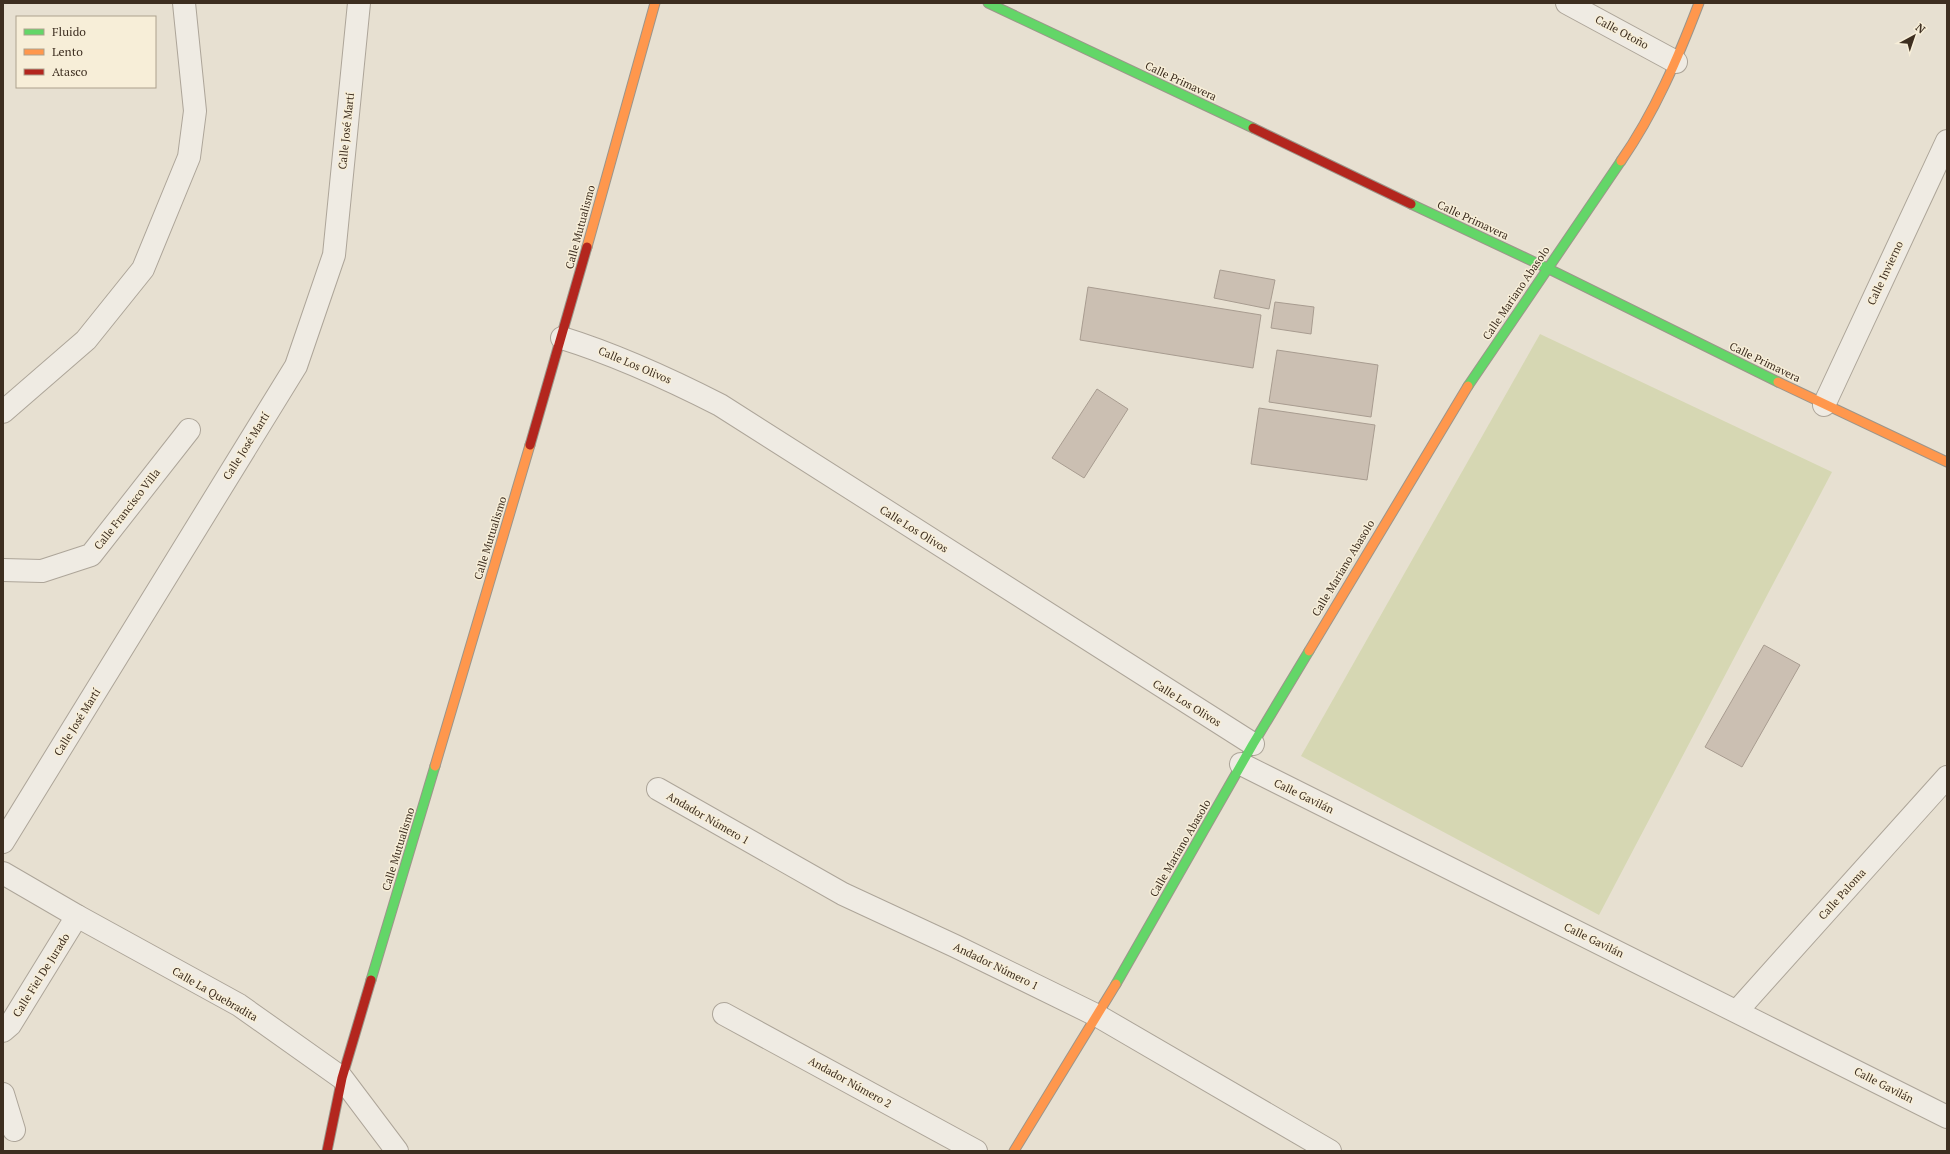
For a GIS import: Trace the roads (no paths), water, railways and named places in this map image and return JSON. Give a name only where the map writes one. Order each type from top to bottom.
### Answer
[{"type":"street","points":[[3,412],[86,340],[143,269],[189,157],[195,111],[184,3]]},
{"type":"street","name":"Calle José Martí","points":[[3,842],[296,366],[334,255],[359,3]]},
{"type":"street","name":"Calle Mutualismo","points":[[327,1151],[342,1078],[562,338],[655,3]]},
{"type":"street","name":"Calle Primavera","points":[[988,3],[1547,268],[1824,405],[1947,462]]},
{"type":"street","name":"Calle Otoño","points":[[1567,3],[1676,62]]},
{"type":"street","name":"Calle Mariano Abasolo","points":[[1014,1151],[1098,1016],[1252,744],[1455,405],[1638,136],[1676,62],[1699,3]]},
{"type":"street","name":"Calle Invierno","points":[[1824,405],[1945,148]]},
{"type":"street","name":"Calle Los Olivos","points":[[562,338],[664,376],[720,405],[1252,744]]},
{"type":"street","name":"Calle Francisco Villa","points":[[3,570],[42,571],[91,555],[189,430]]},
{"type":"street","name":"Calle Gavilán","points":[[1241,764],[1947,1117]]},
{"type":"street","name":"Calle Paloma","points":[[1737,1011],[1947,777]]},
{"type":"street","name":"Andador Número 1","points":[[658,789],[843,894],[955,946],[1098,1016],[1330,1151]]},
{"type":"street","name":"Calle La Quebradita","points":[[3,873],[77,916],[239,1005],[342,1078],[396,1151]]},
{"type":"street","name":"Calle Fiel De Jurado","points":[[3,1031],[10,1025],[77,916]]},
{"type":"street","name":"Andador Número 2","points":[[724,1014],[976,1151]]},
{"type":"street","points":[[3,1094],[14,1130]]}]
